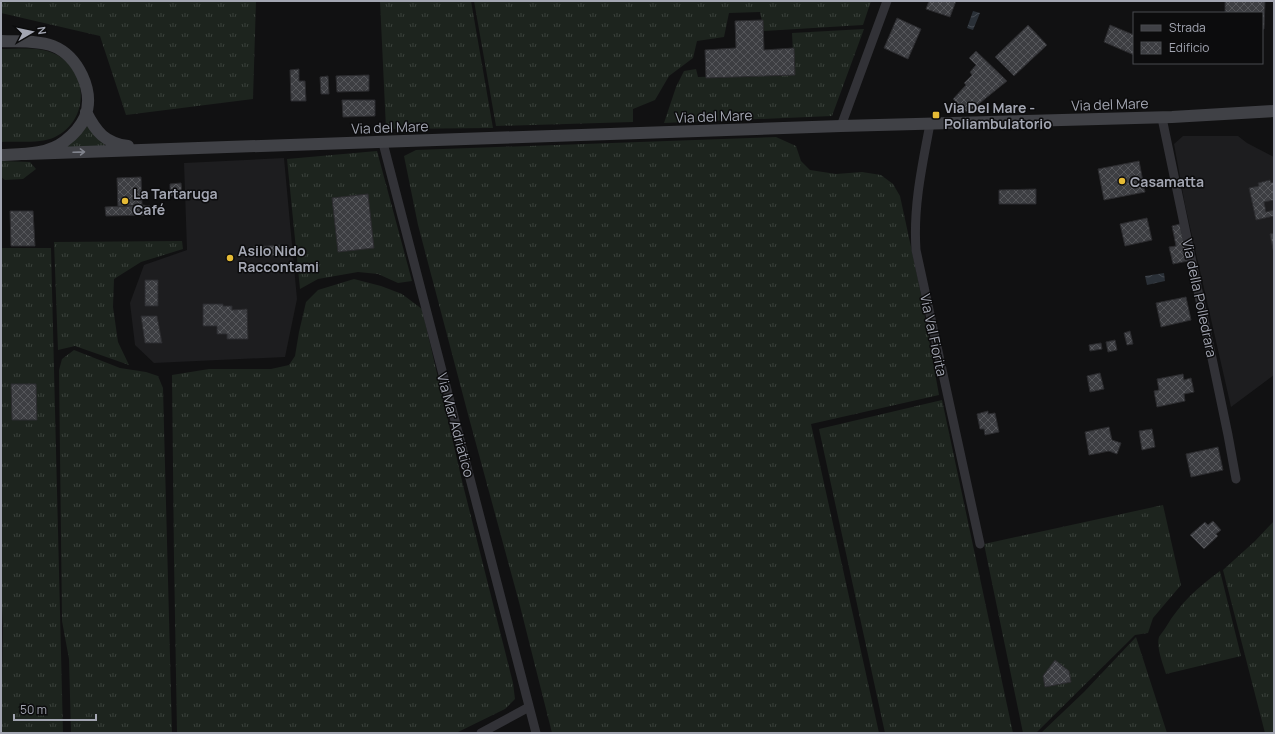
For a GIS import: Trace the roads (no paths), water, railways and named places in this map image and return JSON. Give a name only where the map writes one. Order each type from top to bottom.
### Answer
[{"type":"main road","points":[[1,41],[47,44],[57,48],[70,57],[76,64],[83,77],[86,95],[86,112]]},
{"type":"main road","name":"Via del Mare","points":[[1,155],[841,126],[1162,118],[1274,111]]},
{"type":"main road","name":"Via del Mare","points":[[86,112],[97,130],[106,139],[117,144],[155,149]]},
{"type":"main road","name":"Via del Mare","points":[[26,154],[49,150],[65,141],[81,124],[86,112]]},
{"type":"street","points":[[841,126],[887,1]]},
{"type":"street","name":"Via della Polledrara","points":[[1162,118],[1236,479]]},
{"type":"street","name":"Via Val Fiorita","points":[[930,124],[918,193],[915,228],[916,250],[980,544]]},
{"type":"street","name":"Via Mar Adriatico","points":[[383,143],[536,733]]},
{"type":"street","points":[[481,733],[529,706]]},
{"type":"water","points":[[973,11],[980,13],[973,30],[967,28]]},
{"type":"water","points":[[1164,273],[1165,281],[1147,285],[1145,276]]},
{"type":"place","name":"Via Del Mare - Poliambulatorio","points":[[936,115]]},
{"type":"place","name":"Casamatta","points":[[1122,181]]},
{"type":"place","name":"La Tartaruga Café","points":[[125,201]]},
{"type":"place","name":"Asilo Nido Raccontami","points":[[230,258]]}]
